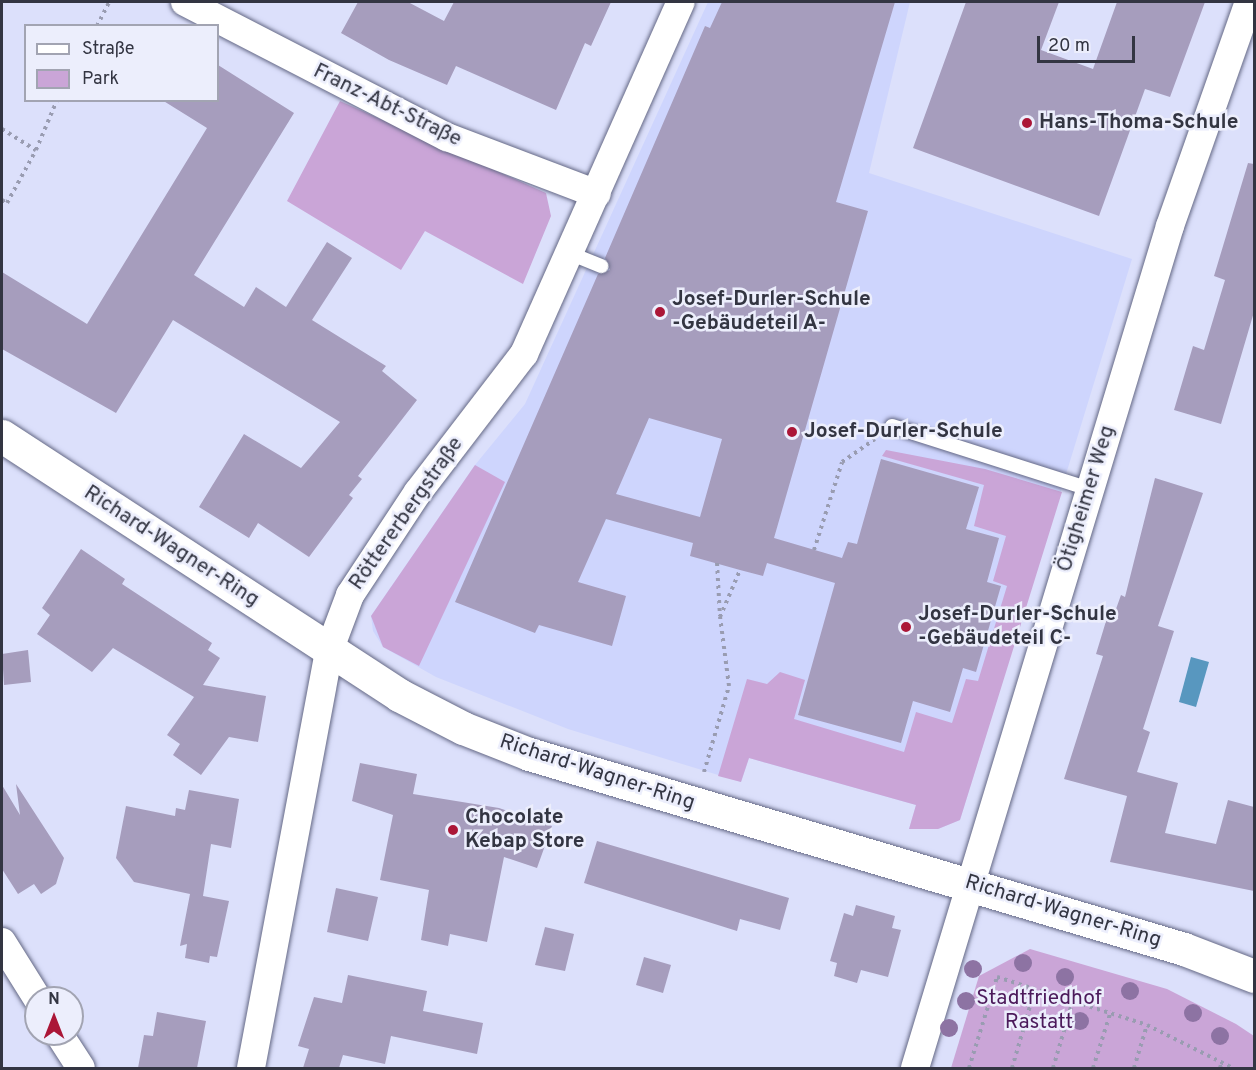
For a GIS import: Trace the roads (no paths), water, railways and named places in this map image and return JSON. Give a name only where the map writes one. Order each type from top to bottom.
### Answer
[{"type":"street","name":"Franz-Abt-Straße","points":[[184,2],[447,137],[597,194]]},
{"type":"street","name":"Röttererbergstraße","points":[[251,1068],[329,651],[350,595],[418,492],[524,354],[681,2]]},
{"type":"street","name":"Ötigheimer Weg","points":[[915,1068],[969,883],[1202,126],[1249,2]]},
{"type":"street","name":"Richard-Wagner-Ring","points":[[2,436],[329,651],[463,728],[694,805],[969,883],[1184,949],[1254,976]]},
{"type":"street","points":[[2,942],[30,986]]},
{"type":"street","points":[[67,1046],[81,1068]]},
{"type":"lane","points":[[569,253],[602,266]]},
{"type":"lane","points":[[892,426],[1090,489]]},
{"type":"place","name":"Hans-Thoma-Schule","points":[[1027,123]]},
{"type":"place","name":"Josef-Durler-Schule -Gebäudeteil A-","points":[[660,312]]},
{"type":"place","name":"Josef-Durler-Schule","points":[[792,432]]},
{"type":"place","name":"Josef-Durler-Schule -Gebäudeteil C-","points":[[906,627]]},
{"type":"place","name":"Chocolate Kebap Store","points":[[453,830]]},
{"type":"park label","name":"Stadtfriedhof Rastatt","points":[[1039,1011]]}]
